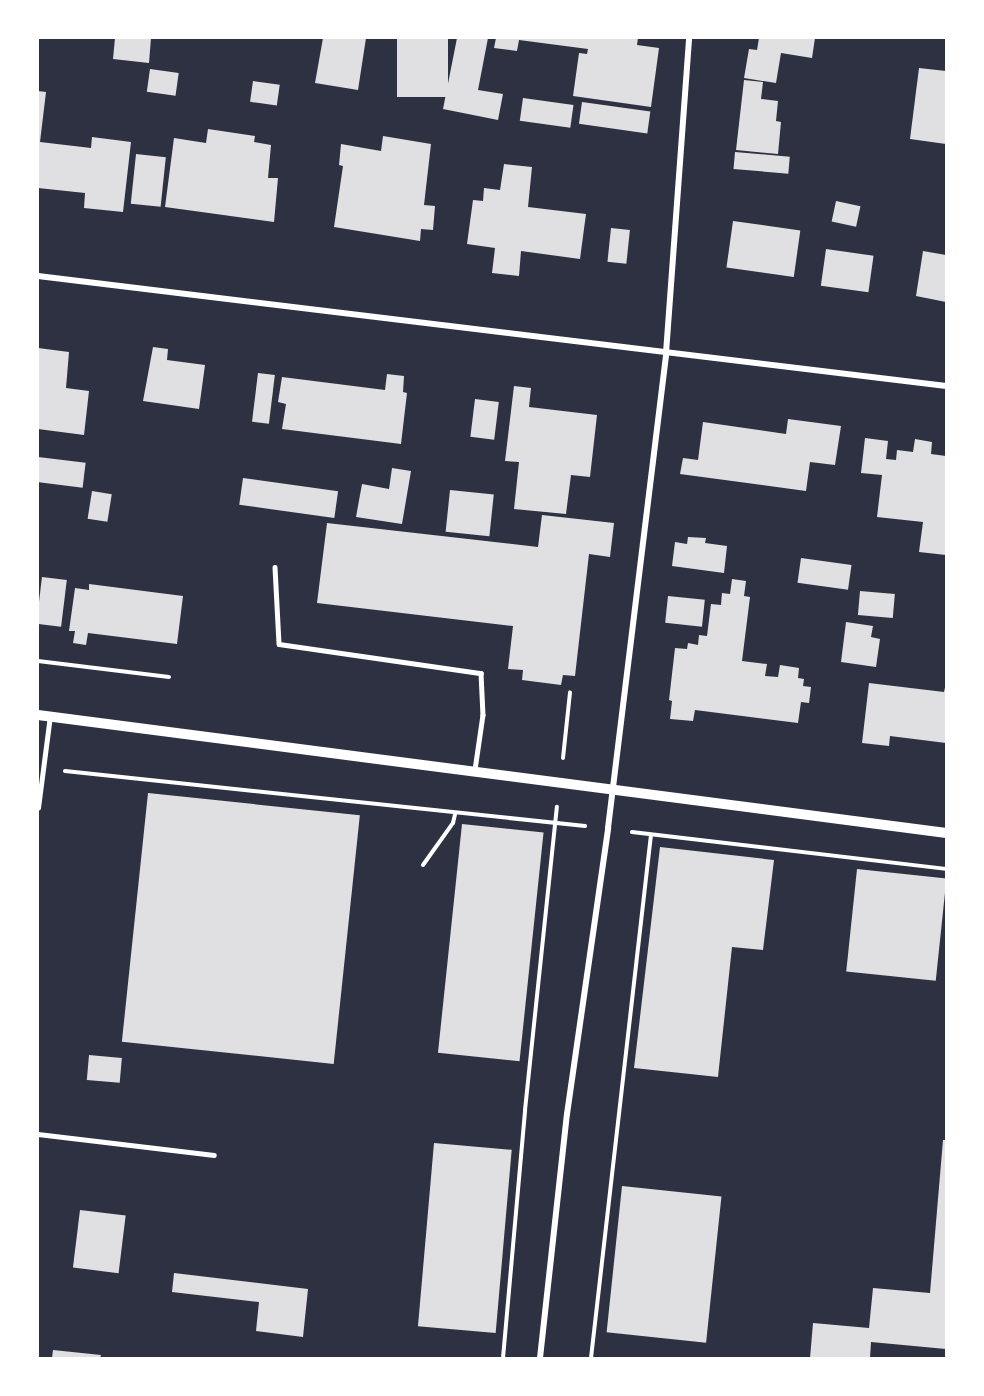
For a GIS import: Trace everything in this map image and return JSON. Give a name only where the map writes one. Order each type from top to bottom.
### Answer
[{"type":"street","points":[[540,1359],[567,1114],[608,828],[666,353],[689,38]]},
{"type":"street","points":[[38,276],[946,386]]},
{"type":"street","points":[[38,715],[946,833]]},
{"type":"lane","points":[[275,567],[279,644],[481,673],[483,715],[475,770]]},
{"type":"lane","points":[[38,808],[50,716]]},
{"type":"lane","points":[[38,1134],[214,1155]]},
{"type":"path","points":[[38,661],[169,677]]},
{"type":"path","points":[[43,769],[455,814],[608,828],[946,869]]},
{"type":"path","points":[[423,865],[453,823],[455,814]]},
{"type":"path","points":[[502,1359],[555,824]]},
{"type":"path","points":[[591,1359],[651,835]]},
{"type":"building","points":[[115,38],[151,38],[149,63],[113,59]]},
{"type":"building","points":[[323,38],[366,38],[358,90],[315,83]]},
{"type":"building","points":[[397,38],[448,38],[448,97],[397,97]]},
{"type":"building","points":[[457,38],[488,38],[478,90],[503,94],[498,120],[443,109]]},
{"type":"building","points":[[496,38],[638,38],[637,45],[659,48],[651,107],[573,96],[579,53],[587,54],[588,49],[519,40],[517,51],[494,48]]},
{"type":"building","points":[[759,38],[815,38],[812,58],[781,53],[776,83],[744,78],[749,49],[757,50]]},
{"type":"building","points":[[919,68],[946,71],[946,144],[910,139]]},
{"type":"building","points":[[150,69],[179,73],[176,96],[147,92]]},
{"type":"building","points":[[744,80],[763,82],[761,99],[778,101],[776,121],[781,122],[778,154],[736,150]]},
{"type":"building","points":[[253,81],[280,85],[277,106],[250,102]]},
{"type":"building","points":[[38,91],[46,92],[40,142],[91,148],[92,137],[131,142],[123,212],[84,208],[85,193],[38,188]]},
{"type":"building","points":[[523,98],[574,105],[570,128],[520,121]]},
{"type":"building","points":[[582,102],[650,112],[647,133],[579,124]]},
{"type":"building","points":[[208,129],[255,136],[254,142],[271,145],[268,178],[278,178],[274,222],[165,207],[174,138],[206,143]]},
{"type":"building","points":[[383,136],[431,144],[424,205],[435,206],[433,230],[421,229],[420,241],[334,227],[343,166],[339,165],[341,144],[381,151]]},
{"type":"building","points":[[735,152],[790,157],[788,174],[734,169]]},
{"type":"building","points":[[136,154],[166,157],[161,207],[131,204]]},
{"type":"building","points":[[504,164],[532,167],[528,207],[586,214],[580,259],[521,251],[519,276],[492,273],[495,248],[467,244],[473,200],[483,201],[484,188],[500,190]]},
{"type":"building","points":[[836,201],[860,206],[856,227],[832,222]]},
{"type":"building","points":[[733,221],[800,230],[794,277],[726,268]]},
{"type":"building","points":[[611,228],[630,230],[626,264],[607,262]]},
{"type":"building","points":[[826,249],[874,256],[868,292],[821,286]]},
{"type":"building","points":[[923,251],[946,255],[946,302],[916,296]]},
{"type":"building","points":[[153,347],[168,349],[167,360],[205,365],[199,409],[143,401]]},
{"type":"building","points":[[38,348],[69,352],[66,388],[89,391],[84,435],[38,429]]},
{"type":"building","points":[[258,373],[275,375],[269,424],[252,422]]},
{"type":"building","points":[[387,374],[404,376],[403,392],[407,393],[401,444],[282,429],[286,404],[278,402],[282,377],[385,390]]},
{"type":"building","points":[[514,386],[531,388],[529,407],[597,415],[590,477],[571,475],[566,514],[514,509],[519,462],[505,461]]},
{"type":"building","points":[[475,399],[499,402],[494,440],[470,437]]},
{"type":"building","points":[[788,419],[841,426],[835,465],[810,462],[806,491],[680,474],[683,458],[698,460],[703,422],[786,434]]},
{"type":"building","points":[[865,438],[888,441],[886,459],[896,460],[897,450],[913,452],[915,439],[932,442],[931,454],[946,456],[946,555],[919,552],[923,522],[877,517],[882,475],[861,473]]},
{"type":"building","points":[[38,457],[86,463],[83,488],[38,482]]},
{"type":"building","points":[[392,468],[411,471],[402,524],[356,517],[362,484],[389,489]]},
{"type":"building","points":[[243,478],[338,491],[334,518],[239,505]]},
{"type":"building","points":[[450,490],[494,495],[489,536],[446,532]]},
{"type":"building","points":[[92,491],[112,494],[107,522],[88,519]]},
{"type":"building","points":[[542,515],[614,523],[610,557],[589,554],[575,676],[563,675],[561,685],[522,680],[523,670],[508,669],[513,626],[317,603],[327,523],[538,547]]},
{"type":"building","points":[[688,537],[706,538],[705,543],[727,546],[724,573],[672,566],[675,542],[687,544]]},
{"type":"building","points":[[801,558],[852,565],[848,590],[798,583]]},
{"type":"building","points":[[42,577],[67,580],[61,627],[38,624]]},
{"type":"building","points":[[732,579],[746,581],[744,596],[750,597],[742,661],[767,664],[765,676],[778,677],[780,665],[799,668],[798,678],[804,679],[803,686],[811,687],[809,703],[801,702],[798,723],[695,710],[693,721],[670,719],[672,701],[669,700],[675,648],[687,649],[688,643],[698,645],[699,635],[707,636],[711,604],[721,605],[722,593],[730,594]]},
{"type":"building","points":[[89,584],[183,596],[177,644],[88,633],[86,645],[73,643],[75,631],[69,631],[75,588],[89,590]]},
{"type":"building","points":[[860,591],[895,594],[893,618],[858,615]]},
{"type":"building","points":[[668,596],[705,600],[702,627],[665,623]]},
{"type":"building","points":[[846,622],[873,626],[871,637],[880,639],[876,667],[841,662]]},
{"type":"building","points":[[869,683],[944,692],[946,683],[946,743],[890,736],[889,746],[862,743]]},
{"type":"building","points":[[148,793],[360,815],[334,1064],[122,1042]]},
{"type":"building","points":[[462,824],[544,833],[520,1061],[438,1053]]},
{"type":"building","points":[[660,847],[774,860],[763,950],[732,947],[718,1077],[634,1068]]},
{"type":"building","points":[[857,869],[946,878],[936,981],[846,971]]},
{"type":"building","points":[[89,1055],[122,1058],[120,1083],[87,1080]]},
{"type":"building","points":[[943,1140],[946,1140],[946,1349],[871,1342],[870,1358],[810,1358],[813,1323],[869,1328],[873,1288],[930,1293]]},
{"type":"building","points":[[434,1143],[512,1150],[496,1333],[418,1326]]},
{"type":"building","points":[[622,1186],[721,1196],[706,1343],[607,1332]]},
{"type":"building","points":[[80,1210],[126,1216],[119,1273],[73,1268]]},
{"type":"building","points":[[174,1273],[308,1289],[303,1337],[256,1331],[259,1302],[172,1292]]},
{"type":"building","points":[[53,1350],[101,1355],[100,1358],[52,1358]]}]
